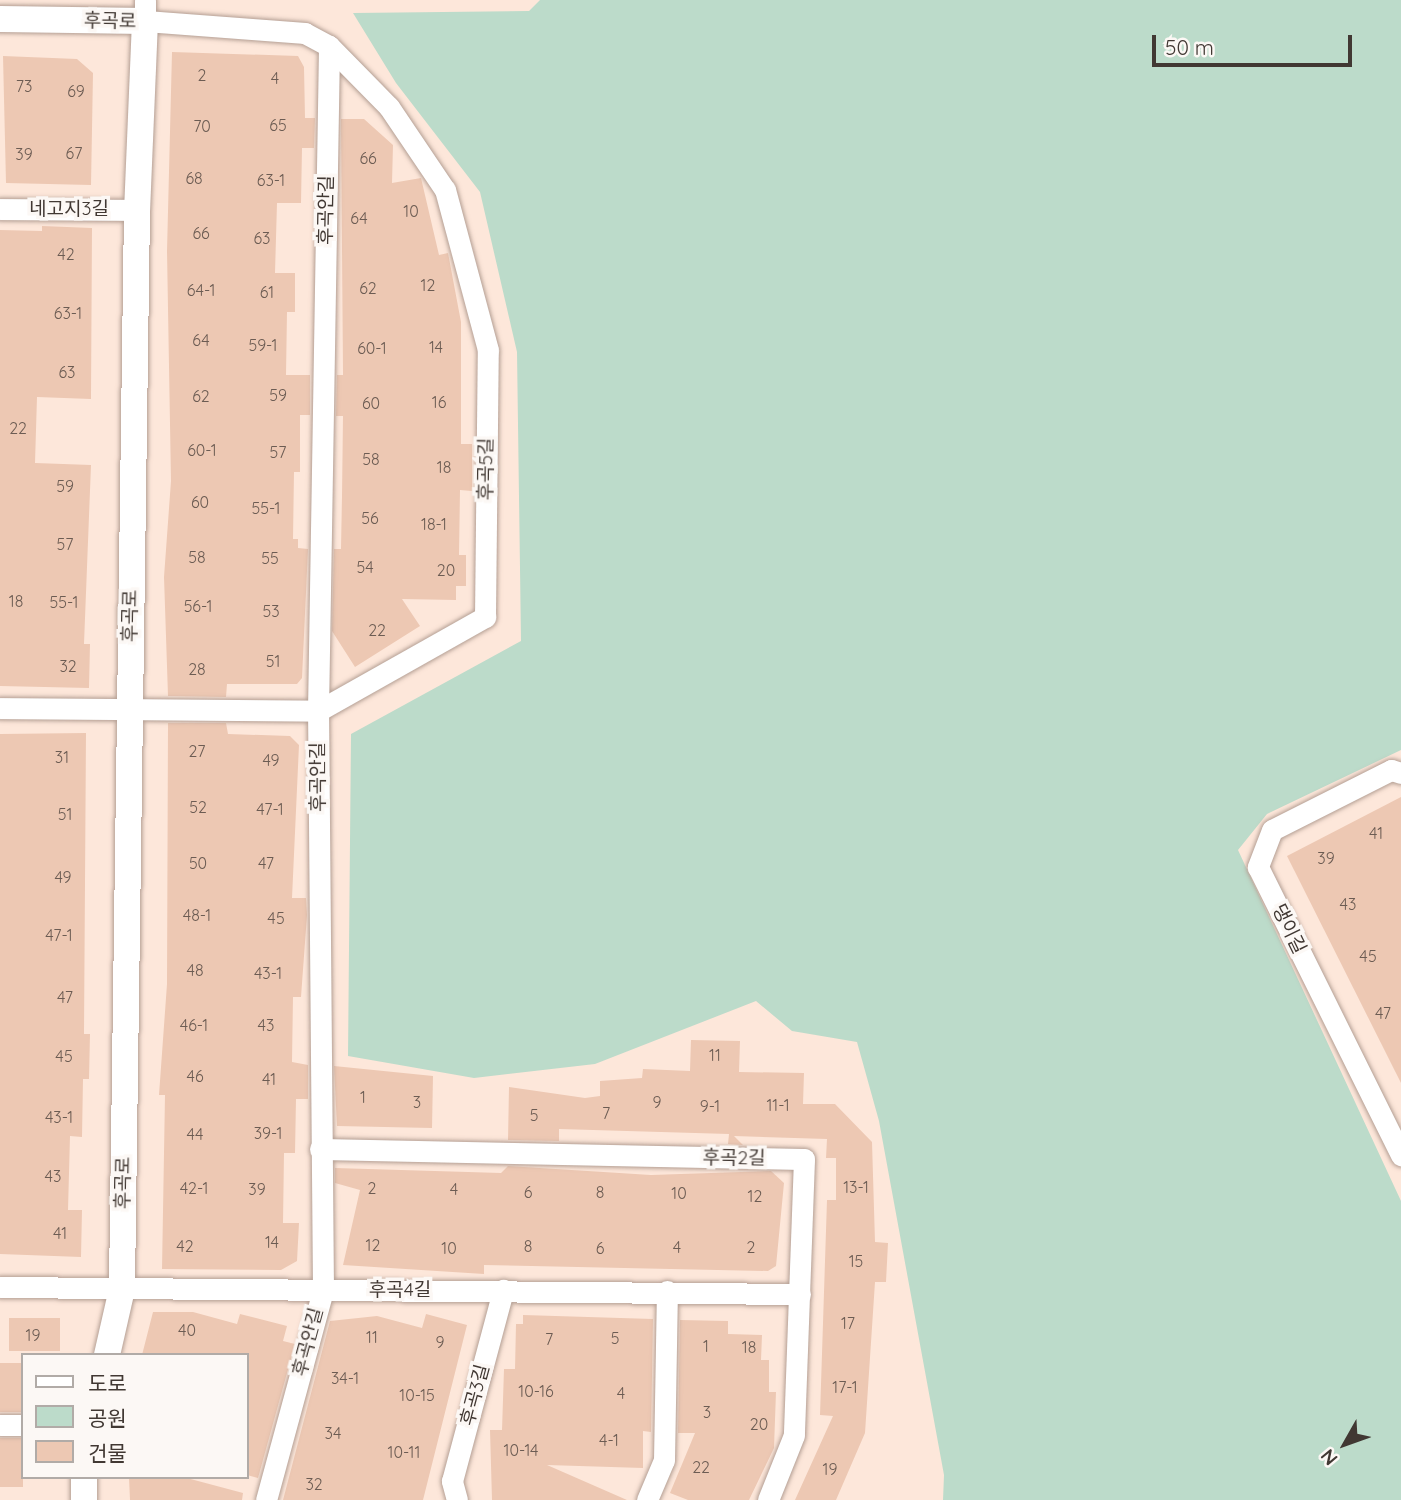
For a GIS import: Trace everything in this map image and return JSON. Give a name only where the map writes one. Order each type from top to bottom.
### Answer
[{"type":"street","name":"후곡로","points":[[0,19],[145,10],[137,210],[121,1289],[107,1353]]},
{"type":"street","name":"후곡5길","points":[[0,708],[318,711],[485,617],[488,349],[445,190],[389,107],[329,46],[305,33],[145,10]]},
{"type":"street","name":"후곡안길","points":[[266,1500],[323,1290],[318,711],[329,46]]},
{"type":"street","name":"네고지3길","points":[[0,209],[137,210]]},
{"type":"street","name":"댕이길","points":[[1401,773],[1391,770],[1272,830],[1258,867],[1401,1155]]},
{"type":"street","name":"후곡2길","points":[[320,1149],[804,1159],[794,1435],[768,1500]]},
{"type":"street","name":"후곡4길","points":[[0,1287],[800,1294]]},
{"type":"street","name":"후곡3길","points":[[457,1500],[452,1481],[503,1290]]},
{"type":"street","points":[[646,1500],[664,1460],[667,1291]]},
{"type":"street","points":[[0,1425],[21,1425]]},
{"type":"street","points":[[84,1479],[84,1500]]},
{"type":"green space","points":[[540,0],[1401,0],[1401,750],[1267,814],[1238,850],[1401,1201],[1401,1500],[943,1500],[944,1475],[879,1121],[857,1042],[792,1031],[756,1001],[595,1064],[474,1078],[348,1056],[351,734],[521,641],[517,352],[480,192],[396,83],[353,13],[529,11]]},
{"type":"building","points":[[172,52],[298,56],[304,67],[305,118],[315,118],[314,148],[302,148],[301,203],[277,203],[275,273],[295,273],[295,312],[287,312],[286,375],[310,375],[310,415],[300,415],[300,472],[294,472],[293,539],[298,539],[298,548],[308,549],[302,678],[297,684],[227,684],[226,697],[168,696],[164,577],[171,481],[167,251]]},
{"type":"building","points":[[3,56],[77,59],[93,73],[91,185],[6,183]]},
{"type":"building","points":[[341,119],[364,119],[393,145],[392,183],[421,178],[439,255],[448,253],[461,322],[461,444],[472,444],[472,491],[460,490],[459,555],[466,555],[466,586],[456,586],[456,600],[402,599],[420,626],[355,667],[332,631],[334,549],[341,549],[342,496],[343,416],[336,416],[337,375],[343,375]]},
{"type":"building","points":[[42,226],[92,228],[91,399],[37,397],[35,463],[91,465],[84,644],[90,644],[89,688],[0,686],[0,230],[42,231]]},
{"type":"building","points":[[168,723],[226,723],[228,734],[290,736],[299,745],[292,898],[306,898],[307,915],[301,997],[293,997],[292,1062],[308,1065],[308,1099],[296,1099],[295,1153],[284,1153],[283,1223],[299,1223],[297,1261],[281,1270],[162,1269],[165,1095],[159,1095],[167,984]]},
{"type":"building","points":[[86,733],[84,1034],[90,1034],[89,1079],[83,1079],[82,1137],[70,1136],[68,1210],[82,1210],[81,1257],[0,1254],[0,734]]},
{"type":"building","points":[[1401,797],[1401,1083],[1287,856]]},
{"type":"building","points":[[691,1040],[740,1041],[739,1072],[804,1073],[803,1104],[835,1104],[872,1142],[875,1242],[888,1243],[886,1282],[875,1282],[865,1433],[836,1500],[795,1500],[833,1416],[820,1415],[827,1200],[836,1200],[836,1158],[826,1158],[827,1139],[734,1136],[743,1145],[728,1144],[729,1134],[559,1129],[559,1141],[508,1140],[509,1087],[585,1098],[600,1096],[600,1081],[642,1078],[643,1069],[690,1071]]},
{"type":"building","points":[[334,1066],[433,1076],[432,1128],[337,1126]]},
{"type":"building","points":[[508,1166],[651,1175],[771,1171],[784,1183],[776,1266],[768,1271],[484,1265],[484,1274],[343,1265],[360,1190],[335,1183],[335,1168],[501,1173]]},
{"type":"building","points":[[153,1312],[193,1312],[237,1324],[240,1314],[287,1326],[283,1341],[295,1344],[258,1478],[248,1475],[248,1353],[143,1353]]},
{"type":"building","points":[[426,1314],[467,1325],[423,1500],[283,1500],[330,1321],[377,1316],[422,1328]]},
{"type":"building","points":[[523,1315],[653,1319],[651,1432],[643,1431],[643,1468],[547,1465],[627,1500],[492,1500],[490,1430],[502,1430],[504,1369],[515,1369],[516,1324],[523,1324]]},
{"type":"building","points":[[9,1318],[60,1318],[60,1351],[9,1351]]},
{"type":"building","points":[[680,1320],[728,1321],[728,1334],[762,1335],[761,1360],[769,1360],[769,1392],[776,1392],[774,1448],[749,1500],[688,1500],[670,1493],[695,1433],[678,1433]]},
{"type":"building","points":[[0,1363],[21,1363],[21,1412],[0,1412]]},
{"type":"building","points":[[0,1438],[21,1438],[23,1487],[0,1487]]},
{"type":"building","points":[[129,1479],[190,1479],[243,1493],[242,1500],[130,1500]]}]
